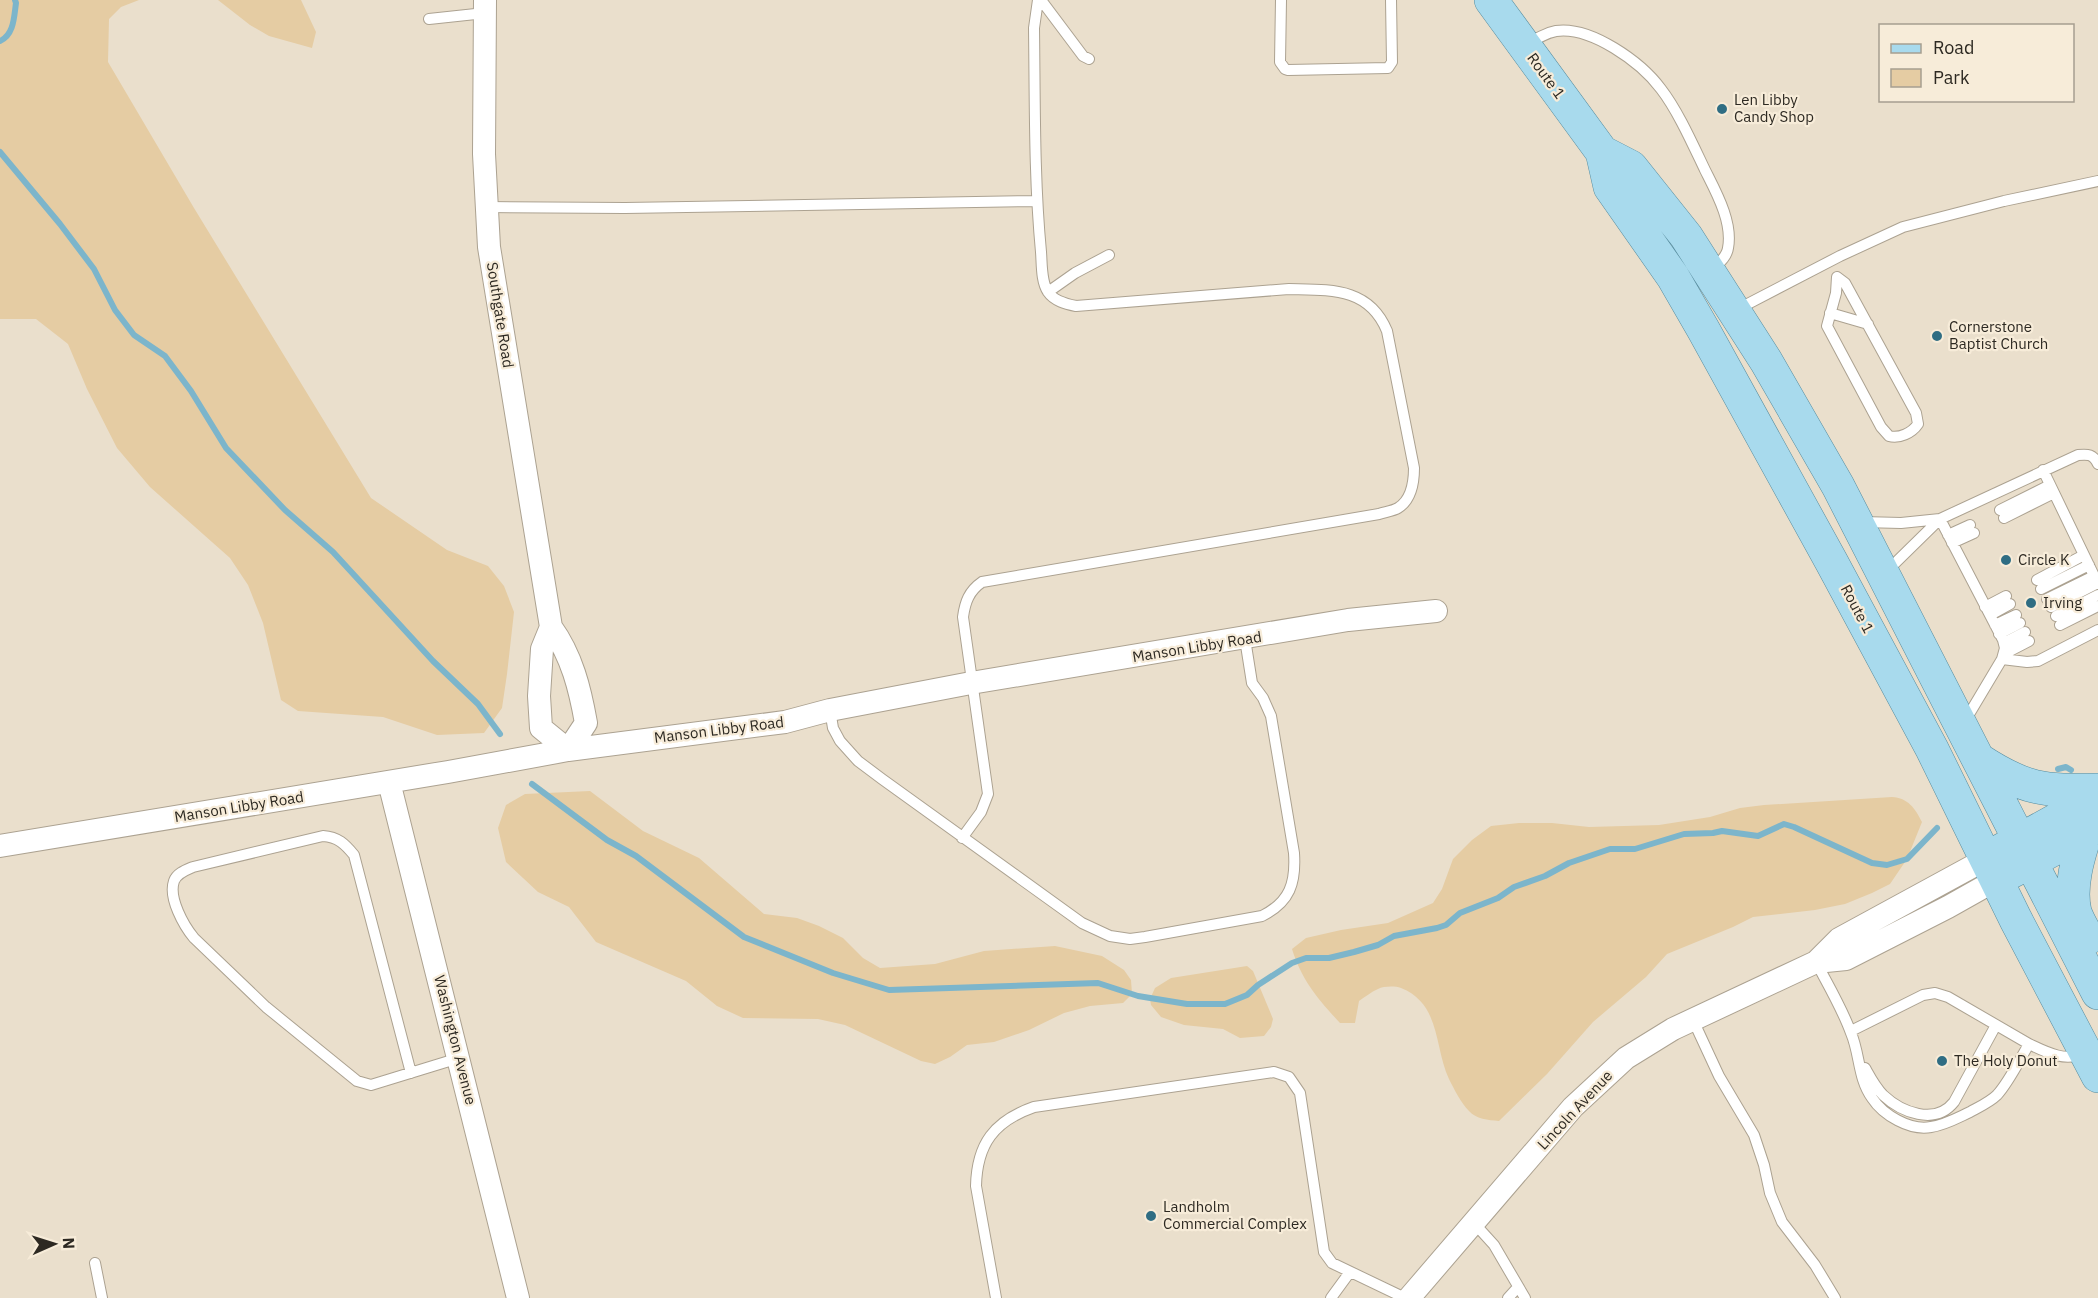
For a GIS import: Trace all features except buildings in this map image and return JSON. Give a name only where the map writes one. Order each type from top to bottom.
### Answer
[{"type":"main road","name":"Route 1","points":[[1491,0],[1602,152],[1610,187],[1673,277],[1703,329],[1898,687],[2092,1063]]},
{"type":"main road","name":"Route 1","points":[[1602,152],[1631,167],[1686,236],[1766,361],[1856,522],[2098,993]]},
{"type":"main road","points":[[1978,759],[2003,775],[2025,785],[2065,790],[2098,790]]},
{"type":"main road","points":[[1991,869],[2025,851],[2098,797]]},
{"type":"main road","points":[[2025,851],[2092,829]]},
{"type":"main road","points":[[2092,829],[2079,856],[2073,896],[2077,918],[2098,958]]},
{"type":"street","name":"Southgate Road","points":[[485,7],[486,207],[497,299],[551,627],[564,645],[580,691],[586,723],[568,750],[541,728],[539,696],[542,650],[551,627]]},
{"type":"street","name":"Manson Libby Road","points":[[0,846],[568,750],[785,723],[830,710],[971,683],[1348,620],[1436,611]]},
{"type":"street","name":"Washington Avenue","points":[[389,782],[518,1298]]},
{"type":"street","name":"Lincoln Avenue","points":[[1407,1298],[1573,1107],[1595,1085],[1636,1051],[1693,1020],[1816,962],[1839,939],[1991,869]]},
{"type":"lane","points":[[1040,0],[1083,56],[1089,59]]},
{"type":"lane","points":[[962,838],[981,812],[988,794],[963,617],[967,598],[982,582],[1379,514],[1399,507],[1408,496],[1414,482],[1414,468],[1387,331],[1380,316],[1360,298],[1324,290],[1289,289],[1076,306],[1055,299],[1048,292],[1043,272],[1037,201],[1034,28],[1040,0]]},
{"type":"lane","points":[[1281,0],[1280,62],[1288,70],[1388,68],[1392,62],[1390,0]]},
{"type":"lane","points":[[429,19],[485,7]]},
{"type":"lane","points":[[1525,46],[1548,33],[1569,31],[1612,46],[1655,80],[1699,157],[1724,214],[1728,231],[1728,248],[1722,260],[1710,273]]},
{"type":"lane","points":[[1735,311],[1830,261],[1903,227],[2098,181]]},
{"type":"lane","points":[[486,207],[625,208],[1037,201]]},
{"type":"lane","points":[[1048,292],[1075,273],[1110,255]]},
{"type":"lane","points":[[1830,261],[1837,277],[1836,293],[1827,326],[1881,427],[1889,436],[1899,436],[1915,429],[1918,417],[1845,283],[1837,277]]},
{"type":"lane","points":[[1830,313],[1868,324]]},
{"type":"lane","points":[[1883,575],[1940,519],[2078,455],[2086,454],[2095,457],[2098,464]]},
{"type":"lane","points":[[2043,470],[2097,581],[2053,612]]},
{"type":"lane","points":[[2002,514],[2052,489]]},
{"type":"lane","points":[[1856,522],[1901,523],[1940,519]]},
{"type":"lane","points":[[1940,519],[1988,611],[2001,643],[2027,662],[2038,661],[2098,630]]},
{"type":"lane","points":[[1950,539],[1972,529]]},
{"type":"lane","points":[[2039,584],[2087,560]]},
{"type":"lane","points":[[2053,612],[2098,595]]},
{"type":"lane","points":[[1988,611],[2008,600]]},
{"type":"lane","points":[[2053,612],[2098,606]]},
{"type":"lane","points":[[1961,726],[2001,643],[2022,628],[2001,643]]},
{"type":"lane","points":[[830,710],[835,733],[858,761],[962,838],[1066,912],[1110,936],[1138,938],[1262,916],[1271,911],[1289,892],[1292,885],[1294,853],[1270,716],[1263,698],[1252,683],[1245,639]]},
{"type":"lane","points":[[411,1073],[354,855],[346,846],[332,837],[323,836],[193,867],[179,874],[174,882],[174,890],[185,927],[266,1007],[357,1081],[371,1085],[411,1073],[459,1058]]},
{"type":"lane","points":[[1816,962],[1851,1031],[1863,1079],[1875,1102],[1893,1118],[1920,1128],[1930,1128],[1947,1123],[1978,1107],[1997,1095],[2029,1044]]},
{"type":"lane","points":[[1851,1031],[1929,993],[1941,994],[2044,1051],[2092,1063]]},
{"type":"lane","points":[[1693,1020],[1719,1076],[1754,1135],[1762,1157],[1770,1193],[1782,1222],[1815,1265],[1835,1298]]},
{"type":"lane","points":[[1856,1052],[1884,1096],[1910,1113],[1935,1114],[1949,1108],[1954,1102],[1996,1025]]},
{"type":"lane","points":[[996,1298],[976,1186],[982,1148],[1004,1122],[1019,1112],[1034,1107],[1274,1072],[1289,1077],[1300,1094],[1324,1252],[1332,1263],[1407,1298]]},
{"type":"lane","points":[[1474,1223],[1494,1245],[1525,1298]]},
{"type":"lane","points":[[95,1263],[102,1298]]},
{"type":"lane","points":[[1331,1298],[1350,1272]]},
{"type":"lane","points":[[1508,1298],[1518,1287]]},
{"type":"green space","points":[[0,0],[139,0],[121,7],[109,19],[108,62],[371,498],[447,550],[488,566],[504,586],[514,612],[507,674],[502,708],[484,733],[437,735],[383,717],[298,711],[281,700],[263,623],[248,585],[230,558],[150,487],[117,448],[87,389],[68,344],[36,319],[0,319]]},
{"type":"green space","points":[[218,0],[301,0],[316,32],[312,48],[269,36],[250,25]]},
{"type":"green space","points":[[590,791],[643,831],[699,858],[764,914],[797,918],[819,926],[843,938],[863,958],[880,968],[935,964],[984,951],[1055,946],[1102,956],[1124,970],[1131,980],[1132,994],[1123,1003],[1090,1006],[1064,1013],[1029,1030],[994,1042],[967,1045],[935,1064],[921,1061],[845,1025],[818,1019],[743,1018],[717,1006],[686,981],[596,942],[569,907],[538,892],[506,862],[498,828],[506,805],[525,794]]},
{"type":"green space","points":[[1892,797],[1902,799],[1910,805],[1922,822],[1907,859],[1890,884],[1845,904],[1753,917],[1667,954],[1646,977],[1593,1022],[1547,1074],[1499,1121],[1475,1116],[1460,1100],[1444,1067],[1430,1015],[1414,995],[1399,987],[1380,988],[1359,1001],[1355,1023],[1340,1023],[1312,989],[1292,949],[1306,938],[1388,923],[1433,903],[1442,889],[1453,859],[1472,840],[1491,826],[1519,823],[1552,823],[1589,827],[1659,825],[1764,805]]},
{"type":"green space","points":[[1247,966],[1253,971],[1273,1019],[1271,1027],[1264,1036],[1240,1038],[1223,1029],[1184,1025],[1161,1017],[1151,1005],[1150,999],[1155,988],[1171,978]]},
{"type":"waterway","points":[[0,41],[11,30],[15,14],[15,0]]},
{"type":"waterway","points":[[0,152],[94,269],[115,310],[134,335],[165,356],[191,391],[226,448],[285,510],[333,552],[433,661],[478,704],[500,734]]},
{"type":"waterway","points":[[2058,769],[2066,767],[2071,770]]},
{"type":"waterway","points":[[532,784],[607,840],[636,856],[744,937],[833,973],[889,990],[1098,983],[1138,996],[1187,1004],[1225,1004],[1247,995],[1292,963],[1306,958],[1329,958],[1354,952],[1378,945],[1394,936],[1446,925],[1460,913],[1498,898],[1514,887],[1545,876],[1569,863],[1610,849],[1635,849],[1684,834],[1722,831],[1758,836],[1784,824],[1872,863],[1887,865],[1907,859],[1937,828]]},
{"type":"place","name":"Len Libby Candy Shop","points":[[1722,109]]},
{"type":"place","name":"Cornerstone Baptist Church","points":[[1937,336]]},
{"type":"place","name":"Circle K","points":[[2006,560]]},
{"type":"place","name":"Irving","points":[[2031,603]]},
{"type":"place","name":"The Holy Donut","points":[[1942,1061]]},
{"type":"place","name":"Landholm Commercial Complex","points":[[1151,1216]]}]
